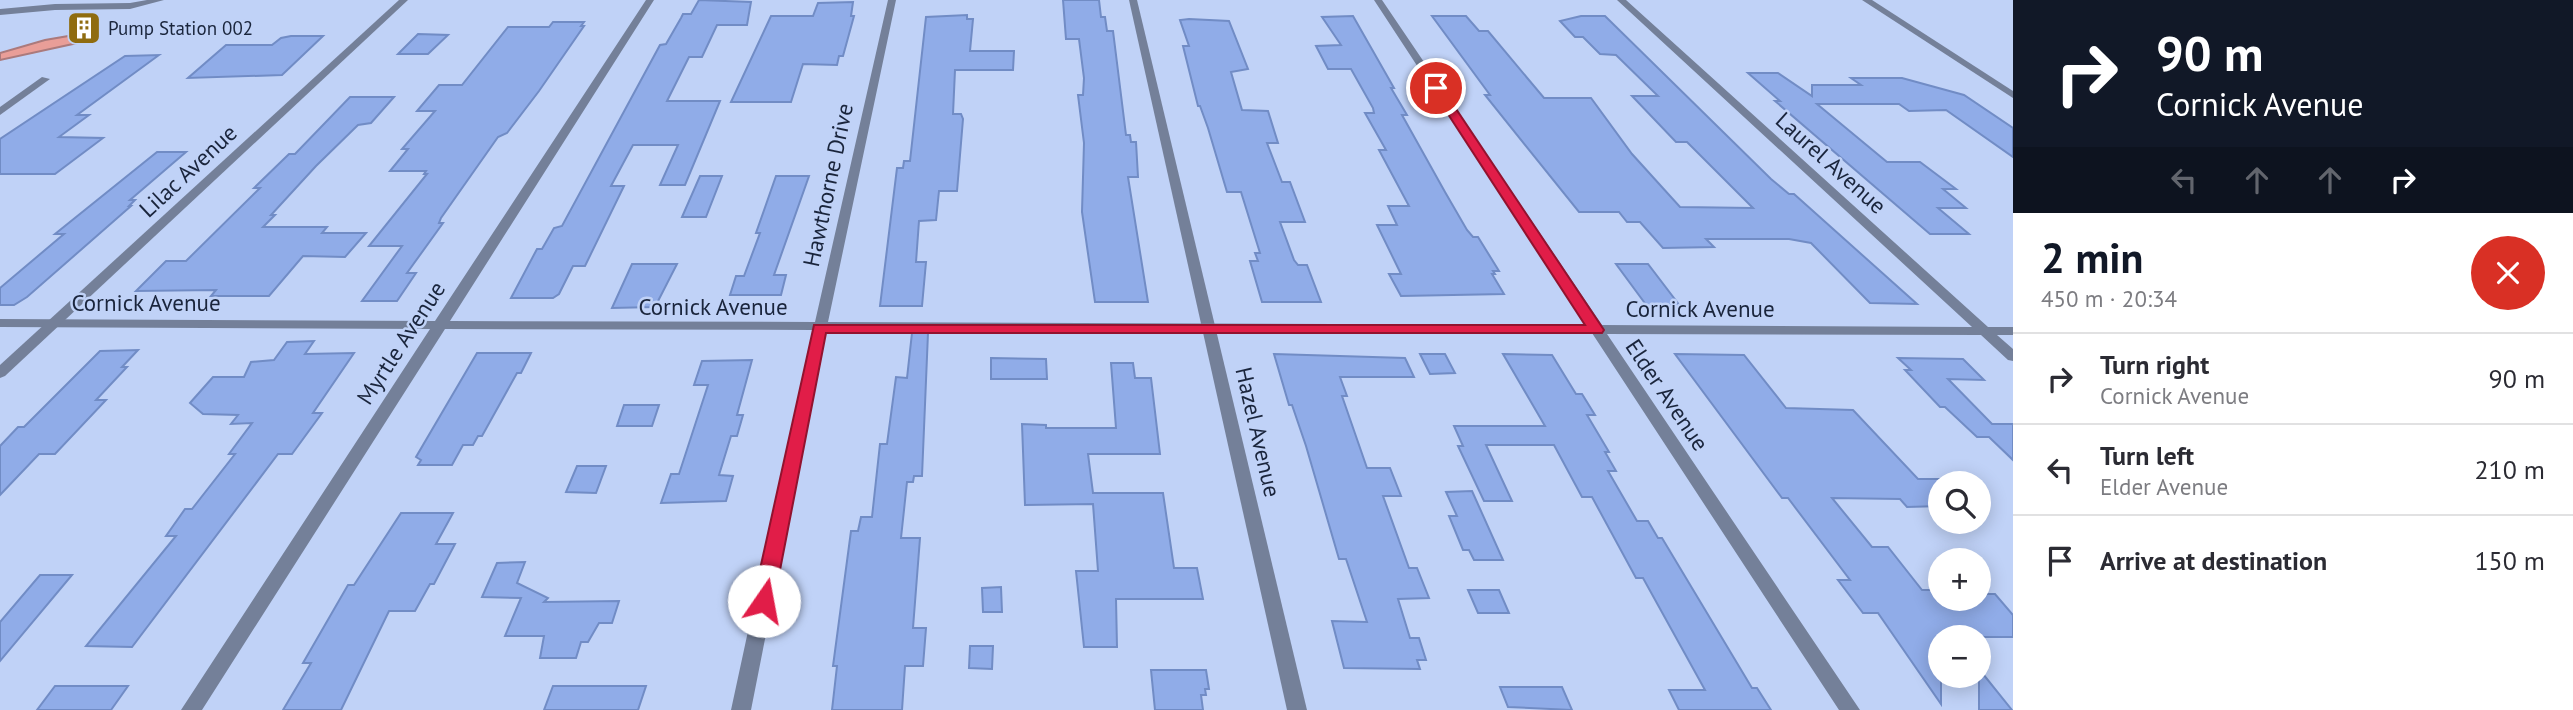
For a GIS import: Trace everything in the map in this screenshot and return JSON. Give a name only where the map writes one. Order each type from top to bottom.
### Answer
[{"type":"street","points":[[0,12],[150,3],[160,0]]},
{"type":"street","name":"Lilac Avenue","points":[[0,373],[404,0]]},
{"type":"street","name":"Myrtle Avenue","points":[[191,710],[650,0]]},
{"type":"street","name":"Hawthorne Drive","points":[[741,710],[820,328],[892,0]]},
{"type":"street","name":"Hazel Avenue","points":[[1133,0],[1297,710]]},
{"type":"street","name":"Elder Avenue","points":[[1378,0],[1850,710]]},
{"type":"street","name":"Laurel Avenue","points":[[1621,0],[2013,358]]},
{"type":"street","points":[[1866,0],[2013,95]]},
{"type":"street","points":[[0,112],[45,79]]},
{"type":"street","name":"Cornick Avenue","points":[[0,323],[1211,330],[2013,331]]},
{"type":"shaded area","points":[[92,32],[93,36],[82,42],[0,60],[0,53],[45,40]]},
{"type":"building","points":[[699,0],[751,2],[747,25],[717,25],[702,57],[689,57],[667,101],[720,101],[685,185],[660,185],[678,145],[633,145],[611,186],[624,186],[585,266],[573,266],[559,294],[553,298],[511,298],[537,249],[542,249],[554,228],[562,226],[660,45],[666,44],[683,14],[691,14]]},
{"type":"building","points":[[1063,0],[1099,0],[1101,17],[1105,17],[1107,31],[1113,31],[1126,135],[1130,135],[1131,142],[1136,142],[1138,177],[1128,177],[1148,302],[1095,302],[1082,212],[1084,143],[1078,95],[1083,95],[1084,78],[1079,39],[1066,39]]},
{"type":"building","points":[[853,2],[851,16],[854,16],[843,56],[839,56],[837,65],[803,64],[791,102],[731,102],[771,16],[813,16],[818,3]]},
{"type":"building","points":[[967,15],[967,19],[973,19],[970,51],[1014,51],[1013,70],[955,70],[953,114],[961,114],[963,119],[957,191],[939,191],[936,220],[919,221],[916,262],[926,262],[922,306],[880,306],[897,168],[903,168],[904,161],[910,161],[926,17]]},
{"type":"building","points":[[1353,16],[1394,88],[1391,88],[1407,115],[1402,115],[1445,192],[1467,230],[1473,237],[1478,237],[1499,271],[1493,271],[1495,274],[1492,274],[1504,294],[1401,296],[1389,274],[1401,274],[1377,225],[1397,225],[1388,206],[1409,206],[1379,150],[1386,150],[1365,113],[1374,113],[1373,108],[1351,69],[1328,69],[1316,46],[1341,45],[1322,17]]},
{"type":"building","points":[[1432,16],[1466,16],[1479,31],[1488,31],[1544,98],[1591,98],[1632,154],[1680,207],[1753,208],[1687,142],[1676,142],[1632,96],[1658,96],[1616,55],[1600,54],[1583,37],[1575,37],[1560,21],[1581,16],[1605,16],[1771,179],[1789,194],[1794,194],[1917,304],[1870,303],[1811,243],[1789,239],[1706,239],[1714,247],[1663,248],[1640,222],[1627,222],[1619,212],[1579,212],[1485,95],[1490,95]]},
{"type":"building","points":[[1180,20],[1229,21],[1248,69],[1231,72],[1242,110],[1268,111],[1278,143],[1267,143],[1282,182],[1290,182],[1305,222],[1280,222],[1294,260],[1298,265],[1307,265],[1321,302],[1262,302],[1250,261],[1258,261],[1255,253],[1260,253],[1241,192],[1227,192],[1208,128],[1198,106],[1183,46],[1189,46]]},
{"type":"building","points":[[553,22],[584,22],[581,26],[584,26],[539,91],[507,133],[498,137],[441,218],[439,223],[443,223],[407,273],[416,273],[397,301],[362,301],[402,246],[369,246],[427,174],[424,174],[426,171],[390,171],[408,149],[402,149],[435,111],[417,111],[439,85],[462,85],[508,27],[549,27]]},
{"type":"building","points":[[418,34],[448,35],[428,54],[398,54]]},
{"type":"building","points":[[323,36],[282,75],[188,78],[226,45],[272,45],[281,38]]},
{"type":"building","points":[[159,55],[77,115],[89,115],[59,137],[103,138],[55,174],[0,174],[0,139],[125,56]]},
{"type":"building","points":[[1748,73],[1778,73],[1812,96],[1812,85],[1861,85],[1851,78],[1902,78],[1964,95],[2013,128],[2013,157],[1946,110],[1909,111],[1899,104],[1817,104],[1887,162],[1920,162],[1956,189],[1943,189],[1966,208],[1938,208],[1969,234],[1930,234],[1775,101],[1780,101]]},
{"type":"building","points":[[350,97],[394,97],[371,123],[358,125],[316,166],[263,227],[327,227],[322,233],[366,233],[345,257],[303,256],[269,296],[211,296],[216,290],[136,291],[166,261],[186,261],[260,188],[254,188],[289,154],[295,154]]},
{"type":"building","points":[[157,152],[186,152],[130,200],[135,200],[131,206],[27,297],[14,305],[0,305],[0,288],[64,234],[55,234]]},
{"type":"building","points":[[700,176],[722,176],[706,217],[682,217]]},
{"type":"building","points":[[776,176],[809,176],[774,275],[786,275],[781,295],[730,295],[736,276],[744,276],[760,233],[756,233]]},
{"type":"building","points":[[632,264],[677,264],[655,307],[612,308]]},
{"type":"building","points":[[1616,264],[1648,264],[1680,306],[1647,306]]},
{"type":"building","points":[[912,333],[928,333],[922,476],[914,476],[913,482],[907,482],[901,538],[920,538],[913,628],[926,628],[923,666],[905,666],[902,710],[832,710],[837,666],[833,666],[851,531],[858,531],[861,517],[872,517],[880,444],[887,444],[896,377],[907,378]]},
{"type":"building","points":[[314,341],[305,354],[354,353],[313,413],[322,413],[292,454],[278,454],[132,647],[86,646],[176,536],[166,536],[185,509],[192,509],[235,454],[229,454],[252,423],[231,424],[238,415],[203,414],[190,403],[213,377],[244,377],[251,362],[274,360],[287,342]]},
{"type":"building","points":[[138,350],[122,367],[127,367],[96,400],[106,400],[55,454],[39,454],[0,495],[0,446],[18,427],[24,427],[100,351]]},
{"type":"building","points":[[477,353],[531,353],[482,436],[478,436],[473,445],[463,445],[452,465],[418,465],[421,460],[416,457]]},
{"type":"building","points":[[1274,354],[1405,358],[1414,377],[1340,377],[1347,396],[1342,396],[1367,468],[1390,468],[1401,496],[1383,496],[1409,568],[1417,568],[1429,598],[1398,599],[1410,638],[1419,638],[1426,660],[1417,660],[1420,669],[1344,668],[1332,621],[1367,622],[1346,559],[1339,559],[1306,446],[1292,405],[1289,405]]},
{"type":"building","points":[[1420,354],[1445,354],[1455,373],[1430,374]]},
{"type":"building","points":[[1503,354],[1552,355],[1576,394],[1582,394],[1595,415],[1587,415],[1609,452],[1605,452],[1616,471],[1608,471],[1637,521],[1648,521],[1658,538],[1662,538],[1752,688],[1757,688],[1771,710],[1679,710],[1669,690],[1705,690],[1643,578],[1636,578],[1592,497],[1582,497],[1554,445],[1486,445],[1512,501],[1484,501],[1458,446],[1463,446],[1454,426],[1545,426]]},
{"type":"building","points":[[1675,354],[1744,355],[1786,408],[1853,410],[1918,479],[1928,479],[1928,506],[1907,507],[1900,499],[1832,498],[1872,547],[1888,547],[1922,590],[1928,590],[1928,611],[1991,611],[1991,594],[1995,594],[2013,615],[2013,637],[1991,637],[1991,625],[1928,625],[1928,685],[1878,613],[1863,613],[1838,580],[1850,580],[1788,498],[1782,498]]},
{"type":"building","points":[[991,358],[1046,359],[1047,379],[991,379]]},
{"type":"building","points":[[1898,358],[1963,359],[1984,380],[1948,379],[1992,424],[2013,424],[2013,460],[1989,437],[1977,437],[1945,407],[1940,407],[1905,370],[1911,370]]},
{"type":"building","points":[[752,360],[737,415],[743,415],[737,436],[731,436],[719,475],[733,476],[726,501],[661,503],[671,474],[679,474],[708,385],[694,385],[702,361]]},
{"type":"building","points":[[1111,363],[1133,363],[1135,378],[1151,378],[1160,454],[1088,454],[1093,493],[1163,493],[1174,568],[1197,568],[1203,599],[1116,599],[1117,647],[1084,647],[1076,571],[1098,571],[1093,504],[1025,505],[1022,424],[1046,425],[1046,428],[1116,428]]},
{"type":"building","points":[[624,405],[659,405],[652,426],[617,426]]},
{"type":"building","points":[[577,466],[606,466],[596,493],[566,492]]},
{"type":"building","points":[[1472,491],[1503,560],[1474,560],[1469,550],[1463,550],[1449,516],[1457,516],[1446,492]]},
{"type":"building","points":[[401,513],[453,513],[436,544],[455,544],[434,584],[430,584],[415,611],[389,611],[341,710],[283,710],[311,663],[303,663],[348,585],[354,585]]},
{"type":"building","points":[[525,562],[517,583],[548,598],[544,602],[619,601],[612,623],[599,623],[588,642],[581,642],[576,658],[540,658],[544,636],[505,636],[521,598],[482,597],[497,563]]},
{"type":"building","points":[[40,575],[72,575],[0,661],[0,622]]},
{"type":"building","points":[[1001,587],[1002,612],[983,612],[982,588]]},
{"type":"building","points":[[1468,590],[1499,590],[1509,613],[1478,613]]},
{"type":"building","points":[[970,646],[993,646],[992,669],[969,668]]},
{"type":"building","points":[[1151,670],[1206,670],[1209,689],[1205,689],[1206,695],[1201,695],[1203,710],[1155,710]]},
{"type":"building","points":[[1991,684],[2012,710],[1979,710],[1979,688],[1991,688]]},
{"type":"building","points":[[55,686],[128,686],[111,710],[37,710]]},
{"type":"building","points":[[553,686],[646,686],[638,710],[544,710]]},
{"type":"building","points":[[1500,687],[1562,687],[1572,710],[1508,707]]},
{"type":"building","points":[[1930,688],[1941,688],[1941,704]]},
{"type":"place","name":"Pump Station 002","points":[[84,28]]},
{"type":"route","points":[[764,601],[820,328],[1596,330],[1436,88]]}]
